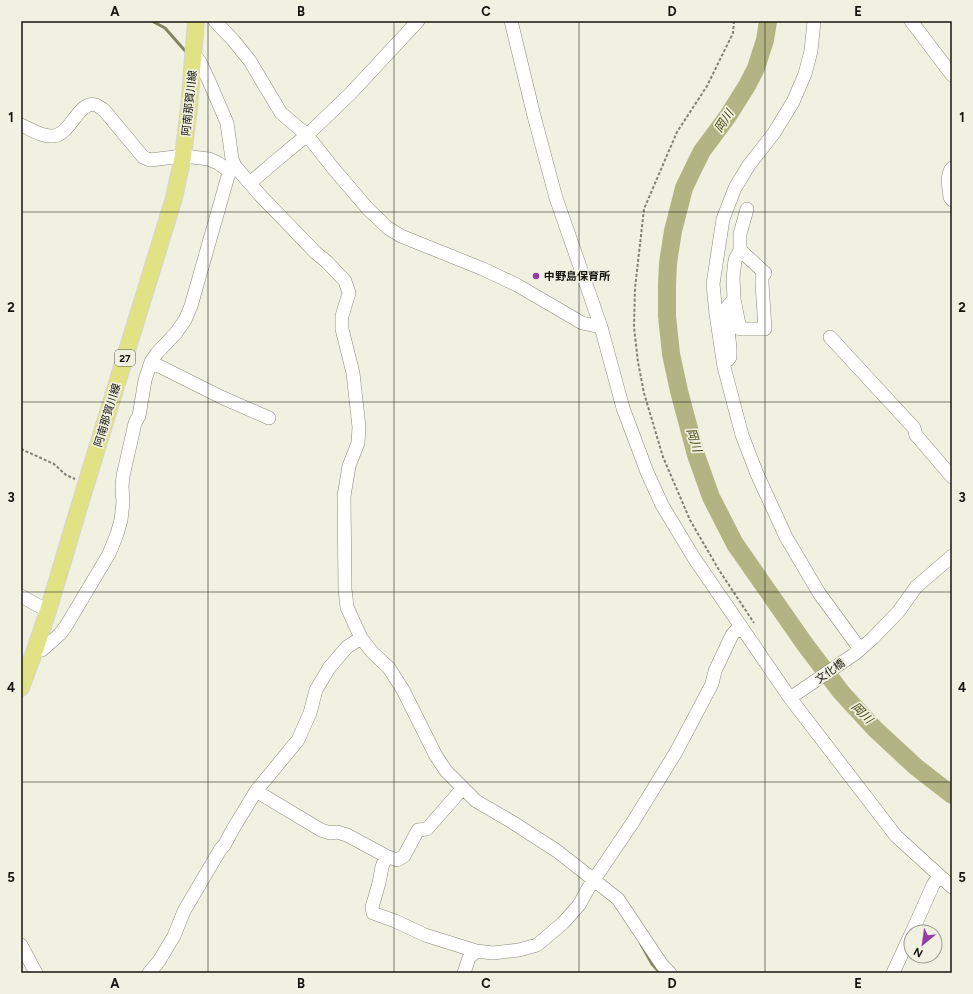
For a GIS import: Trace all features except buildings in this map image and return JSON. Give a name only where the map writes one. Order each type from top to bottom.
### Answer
[{"type":"main road","name":"阿南那賀川線","points":[[21,688],[48,611],[172,205],[183,156],[189,108],[196,21]]},
{"type":"street","points":[[215,21],[250,61],[281,113],[307,135],[332,168],[368,209],[388,228],[401,236],[517,284],[582,323],[600,327]]},
{"type":"street","points":[[250,183],[307,135],[350,94],[418,21]]},
{"type":"street","points":[[511,21],[556,198],[600,327],[623,408],[647,472],[662,505],[694,558],[790,698],[896,836],[952,887]]},
{"type":"street","points":[[814,21],[811,51],[805,74],[793,102],[774,133],[748,166],[734,188],[723,219],[713,284],[724,367],[745,442],[756,474],[786,537],[819,593],[858,651]]},
{"type":"street","points":[[911,21],[952,75]]},
{"type":"street","points":[[35,650],[42,650],[60,634],[66,626],[111,547],[121,520],[123,476],[135,423],[139,416],[145,380],[151,362],[157,353],[176,333],[185,320],[191,306],[233,169],[227,123],[200,62],[194,55]]},
{"type":"street","points":[[21,125],[43,135],[54,136],[63,132],[83,108],[89,105],[96,105],[104,110],[143,157],[150,160],[183,156],[209,159],[233,169],[250,183],[316,253],[345,281],[349,293],[342,316],[342,329],[354,373],[359,427],[358,443],[349,466],[344,496],[345,589],[347,607],[361,638],[372,652],[389,668],[400,684],[436,756],[446,771],[462,789],[476,801],[557,851],[618,899],[662,965],[670,973]]},
{"type":"street","points":[[952,168],[950,169],[948,176],[950,197],[952,200]]},
{"type":"street","points":[[740,250],[765,273],[762,277],[765,329],[740,330],[734,299],[733,278],[735,260],[740,250],[740,234],[747,209]]},
{"type":"street","points":[[724,367],[730,357],[726,312],[728,306],[734,299]]},
{"type":"street","points":[[830,337],[914,428],[916,435],[952,477]]},
{"type":"street","points":[[151,362],[221,397],[268,418]]},
{"type":"street","name":"文化橋","points":[[790,698],[858,651],[873,638],[899,610],[916,587],[952,556]]},
{"type":"street","points":[[21,596],[48,611]]},
{"type":"street","points":[[386,856],[382,867],[380,883],[372,906],[373,913],[395,921],[425,935],[476,951],[493,953],[519,950],[537,945],[563,923],[579,905],[633,822],[676,752],[712,684],[715,671],[732,635],[740,626]]},
{"type":"street","points":[[149,973],[159,961],[174,936],[184,911],[256,791],[298,740],[310,713],[316,690],[329,668],[347,647],[361,638]]},
{"type":"street","points":[[256,791],[321,830],[330,833],[337,832],[347,835],[386,856],[397,860],[404,856],[418,830],[427,828],[462,789]]},
{"type":"street","points":[[916,924],[933,885],[939,876]]},
{"type":"street","points":[[21,945],[36,973]]},
{"type":"street","points":[[464,973],[469,958],[476,951]]},
{"type":"street","points":[[894,973],[903,953]]},
{"type":"path","points":[[734,21],[733,33],[707,86],[677,132],[644,209],[635,288],[634,327],[638,362],[644,393],[663,457],[690,520],[719,570],[756,627]]},
{"type":"path","points":[[21,449],[54,464],[66,475],[86,484]]},
{"type":"waterway","points":[[152,21],[165,28],[187,53]]},
{"type":"waterway","name":"岡川","points":[[768,21],[765,40],[756,68],[728,116],[702,151],[684,188],[673,231],[668,263],[667,316],[671,354],[679,391],[696,455],[711,497],[735,544],[804,643],[841,692],[875,729],[916,767],[952,795]]},
{"type":"waterway","points":[[641,944],[652,964],[660,973]]},
{"type":"place","name":"中野島保育所","points":[[536,276]]}]
